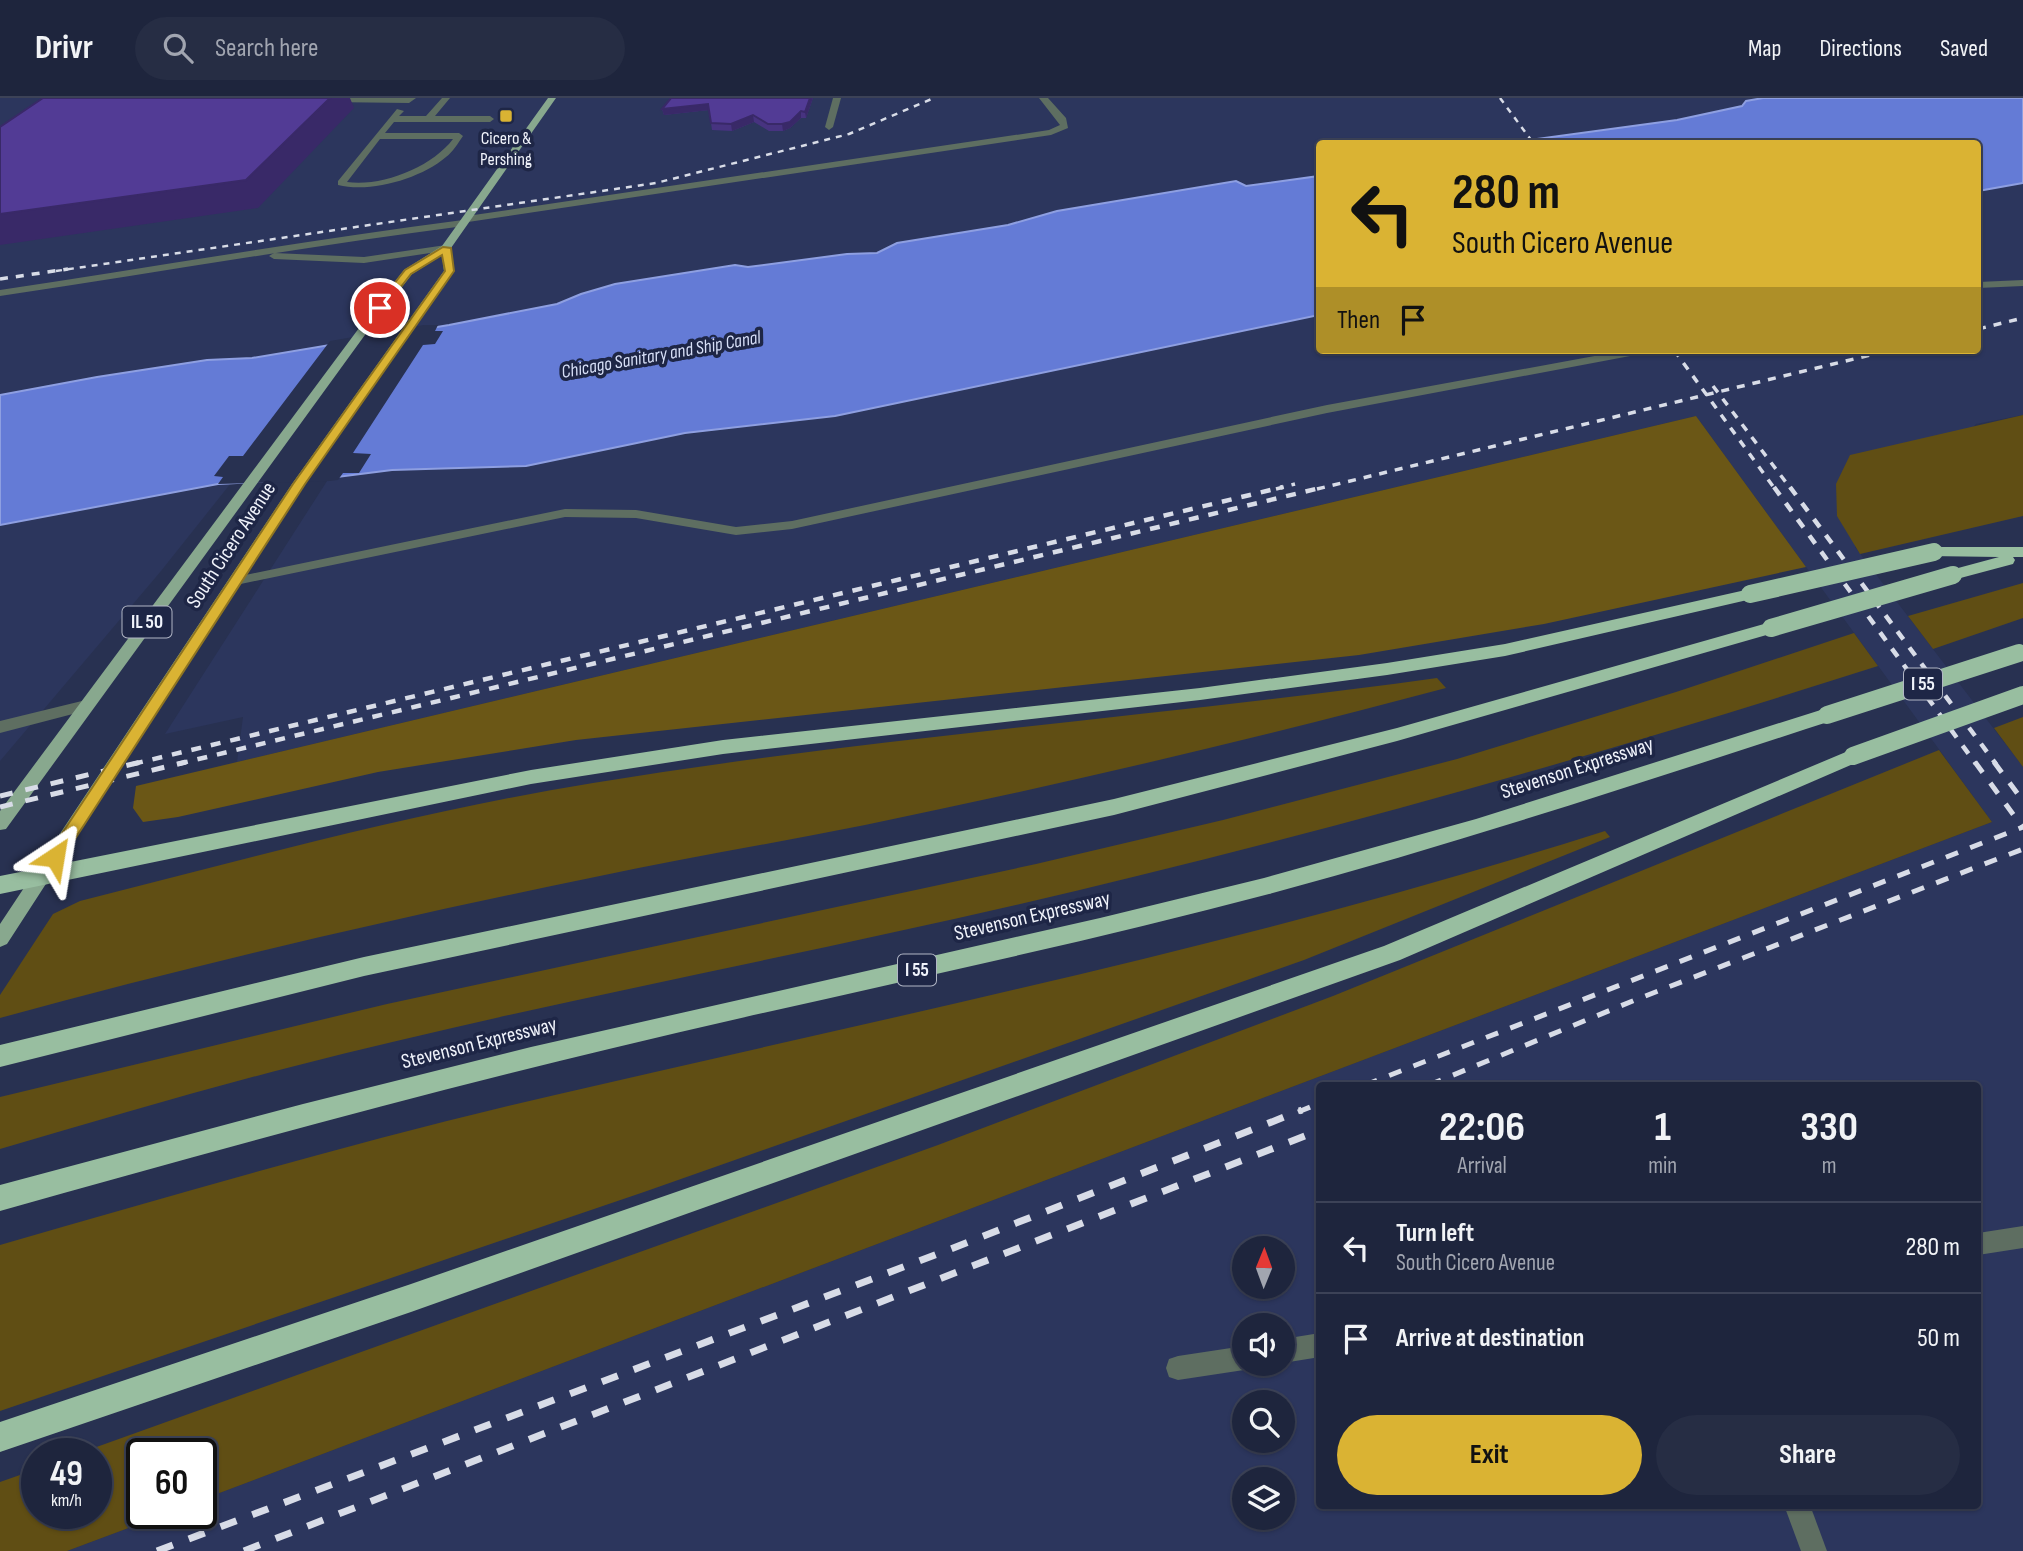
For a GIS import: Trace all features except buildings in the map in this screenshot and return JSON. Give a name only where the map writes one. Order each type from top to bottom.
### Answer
[{"type":"highway","points":[[0,884],[531,777],[723,747],[1200,694],[1387,669],[1505,650],[1934,552],[2023,554]]},
{"type":"highway","points":[[0,1056],[90,1032],[502,936],[1017,830],[1234,778],[1486,711],[2023,554]]},
{"type":"highway","name":"Stevenson Expressway","points":[[0,1198],[335,1105],[609,1039],[1081,933],[1268,886],[1530,812],[2021,652]]},
{"type":"highway","points":[[0,1437],[411,1298],[1392,953],[1853,756],[2023,695]]},
{"type":"main road","name":"South Cicero Avenue","points":[[0,824],[366,326],[408,272],[446,248],[552,98]]},
{"type":"main road","name":"South Cicero Avenue","points":[[0,939],[299,484],[449,271],[446,248]]},
{"type":"street","points":[[428,119],[446,98]]},
{"type":"street","points":[[829,127],[837,98]]},
{"type":"street","points":[[0,293],[239,257],[289,246],[1041,134],[1065,126],[1062,118],[1043,98]]},
{"type":"street","points":[[313,100],[410,99]]},
{"type":"street","points":[[378,136],[459,136],[442,156],[406,173],[368,186],[349,187],[341,183],[378,136],[410,99]]},
{"type":"street","points":[[392,119],[490,119]]},
{"type":"street","points":[[239,257],[364,260],[446,248]]},
{"type":"street","points":[[1981,285],[2023,283]]},
{"type":"street","points":[[236,581],[565,513],[636,514],[736,531],[792,525],[1327,409],[1624,354]]},
{"type":"street","points":[[0,727],[86,705]]},
{"type":"street","points":[[1981,1244],[2023,1237]]},
{"type":"street","points":[[1295,1349],[1316,1346]]},
{"type":"street","points":[[1178,1368],[1232,1360]]},
{"type":"street","points":[[1798,1509],[1814,1551]]},
{"type":"shaded area","points":[[0,98],[1763,98],[1746,101],[1743,106],[1677,120],[1523,140],[1316,140],[1316,176],[1057,211],[1008,225],[897,243],[877,253],[847,254],[748,267],[735,265],[615,284],[557,304],[449,325],[252,358],[207,360],[97,377],[0,395]]},
{"type":"shaded area","points":[[2023,183],[2023,415],[1976,424],[1855,547],[2023,767],[2023,1551],[67,1551],[126,1529],[217,1529],[217,1494],[1992,822],[1696,416],[237,762],[243,717],[165,734],[329,478],[835,416],[1316,316],[1316,354],[1981,354],[1981,190]]},
{"type":"shaded area","points":[[2023,415],[2023,516],[1860,554],[1837,516],[1836,484],[1850,455]]},
{"type":"shaded area","points":[[1696,416],[1806,567],[1544,624],[1359,655],[576,740],[378,772],[178,817],[143,822],[133,808],[136,786]]},
{"type":"shaded area","points":[[231,483],[161,571],[0,761],[0,525]]},
{"type":"shaded area","points":[[2023,583],[2023,618],[1933,649],[1908,616]]},
{"type":"shaded area","points":[[1854,633],[1878,666],[1602,751],[1417,803],[1231,853],[1032,901],[396,1041],[218,1086],[0,1149],[0,1097],[387,1004],[1036,864],[1223,820],[1457,759],[1676,692]]},
{"type":"shaded area","points":[[1437,678],[1446,688],[1157,761],[865,825],[629,870],[445,909],[222,960],[0,1018],[0,995],[53,914],[80,901],[335,836],[528,794],[698,767]]},
{"type":"shaded area","points":[[2023,717],[2023,767],[1994,728]]},
{"type":"shaded area","points":[[1939,750],[1992,822],[217,1494],[217,1438],[126,1438],[126,1529],[67,1551],[0,1551],[0,1482],[21,1475],[21,1529],[112,1529],[112,1441],[938,1145],[1333,996]]},
{"type":"shaded area","points":[[1605,831],[1610,837],[1304,960],[644,1192],[0,1411],[0,1245],[416,1129],[1214,941],[1475,871]]},
{"type":"water","points":[[1763,98],[2023,98],[2023,183],[1981,190],[1981,140],[1530,140],[1677,120],[1742,106],[1746,101]]},
{"type":"water","name":"Chicago Sanitary and Ship Canal","points":[[1316,176],[1316,316],[835,416],[685,433],[526,466],[392,470],[329,478],[218,484],[0,525],[0,395],[97,377],[207,360],[252,358],[449,325],[557,304],[615,284],[735,265],[748,267],[847,254],[877,253],[897,243],[1008,225],[1057,211],[1236,181],[1246,186]]},
{"type":"pier","points":[[438,325],[435,331],[443,331],[435,344],[423,345],[353,453],[371,454],[359,473],[343,473],[338,480],[330,481],[218,484],[223,477],[214,476],[229,456],[243,456],[330,341]]},
{"type":"railway","points":[[56,271],[656,183],[849,134],[934,98]]},
{"type":"railway","points":[[1500,98],[1531,140]]},
{"type":"railway","points":[[0,279],[68,269]]},
{"type":"railway","points":[[1981,328],[2023,318]]},
{"type":"railway","points":[[1677,354],[1706,395]]},
{"type":"railway","points":[[1718,392],[1874,354]]},
{"type":"railway","points":[[1713,386],[1718,392]]},
{"type":"railway","points":[[1706,395],[1718,392]]},
{"type":"railway","points":[[1718,392],[1791,489]]},
{"type":"railway","points":[[1317,489],[1706,395]]},
{"type":"railway","points":[[1706,395],[1775,489]]},
{"type":"railway","points":[[1276,489],[1295,484]]},
{"type":"railway","points":[[133,764],[1283,487]]},
{"type":"railway","points":[[178,764],[1324,487]]},
{"type":"railway","points":[[1774,487],[1976,764]]},
{"type":"railway","points":[[1790,487],[1996,764]]},
{"type":"railway","points":[[0,796],[141,762]]},
{"type":"railway","points":[[0,807],[186,762]]},
{"type":"railway","points":[[1975,762],[2022,827]]},
{"type":"railway","points":[[1994,762],[2023,801]]},
{"type":"railway","points":[[1373,1082],[2022,827]]},
{"type":"railway","points":[[1436,1082],[1635,1000],[2023,849]]},
{"type":"railway","points":[[1298,1112],[1316,1105]]},
{"type":"railway","points":[[157,1551],[948,1250],[1302,1110]]},
{"type":"railway","points":[[244,1551],[1316,1132]]},
{"type":"place","name":"Cicero & Pershing","points":[[506,116]]},
{"type":"route","points":[[55,857],[299,484],[449,271],[446,248],[408,272],[380,308]]}]
